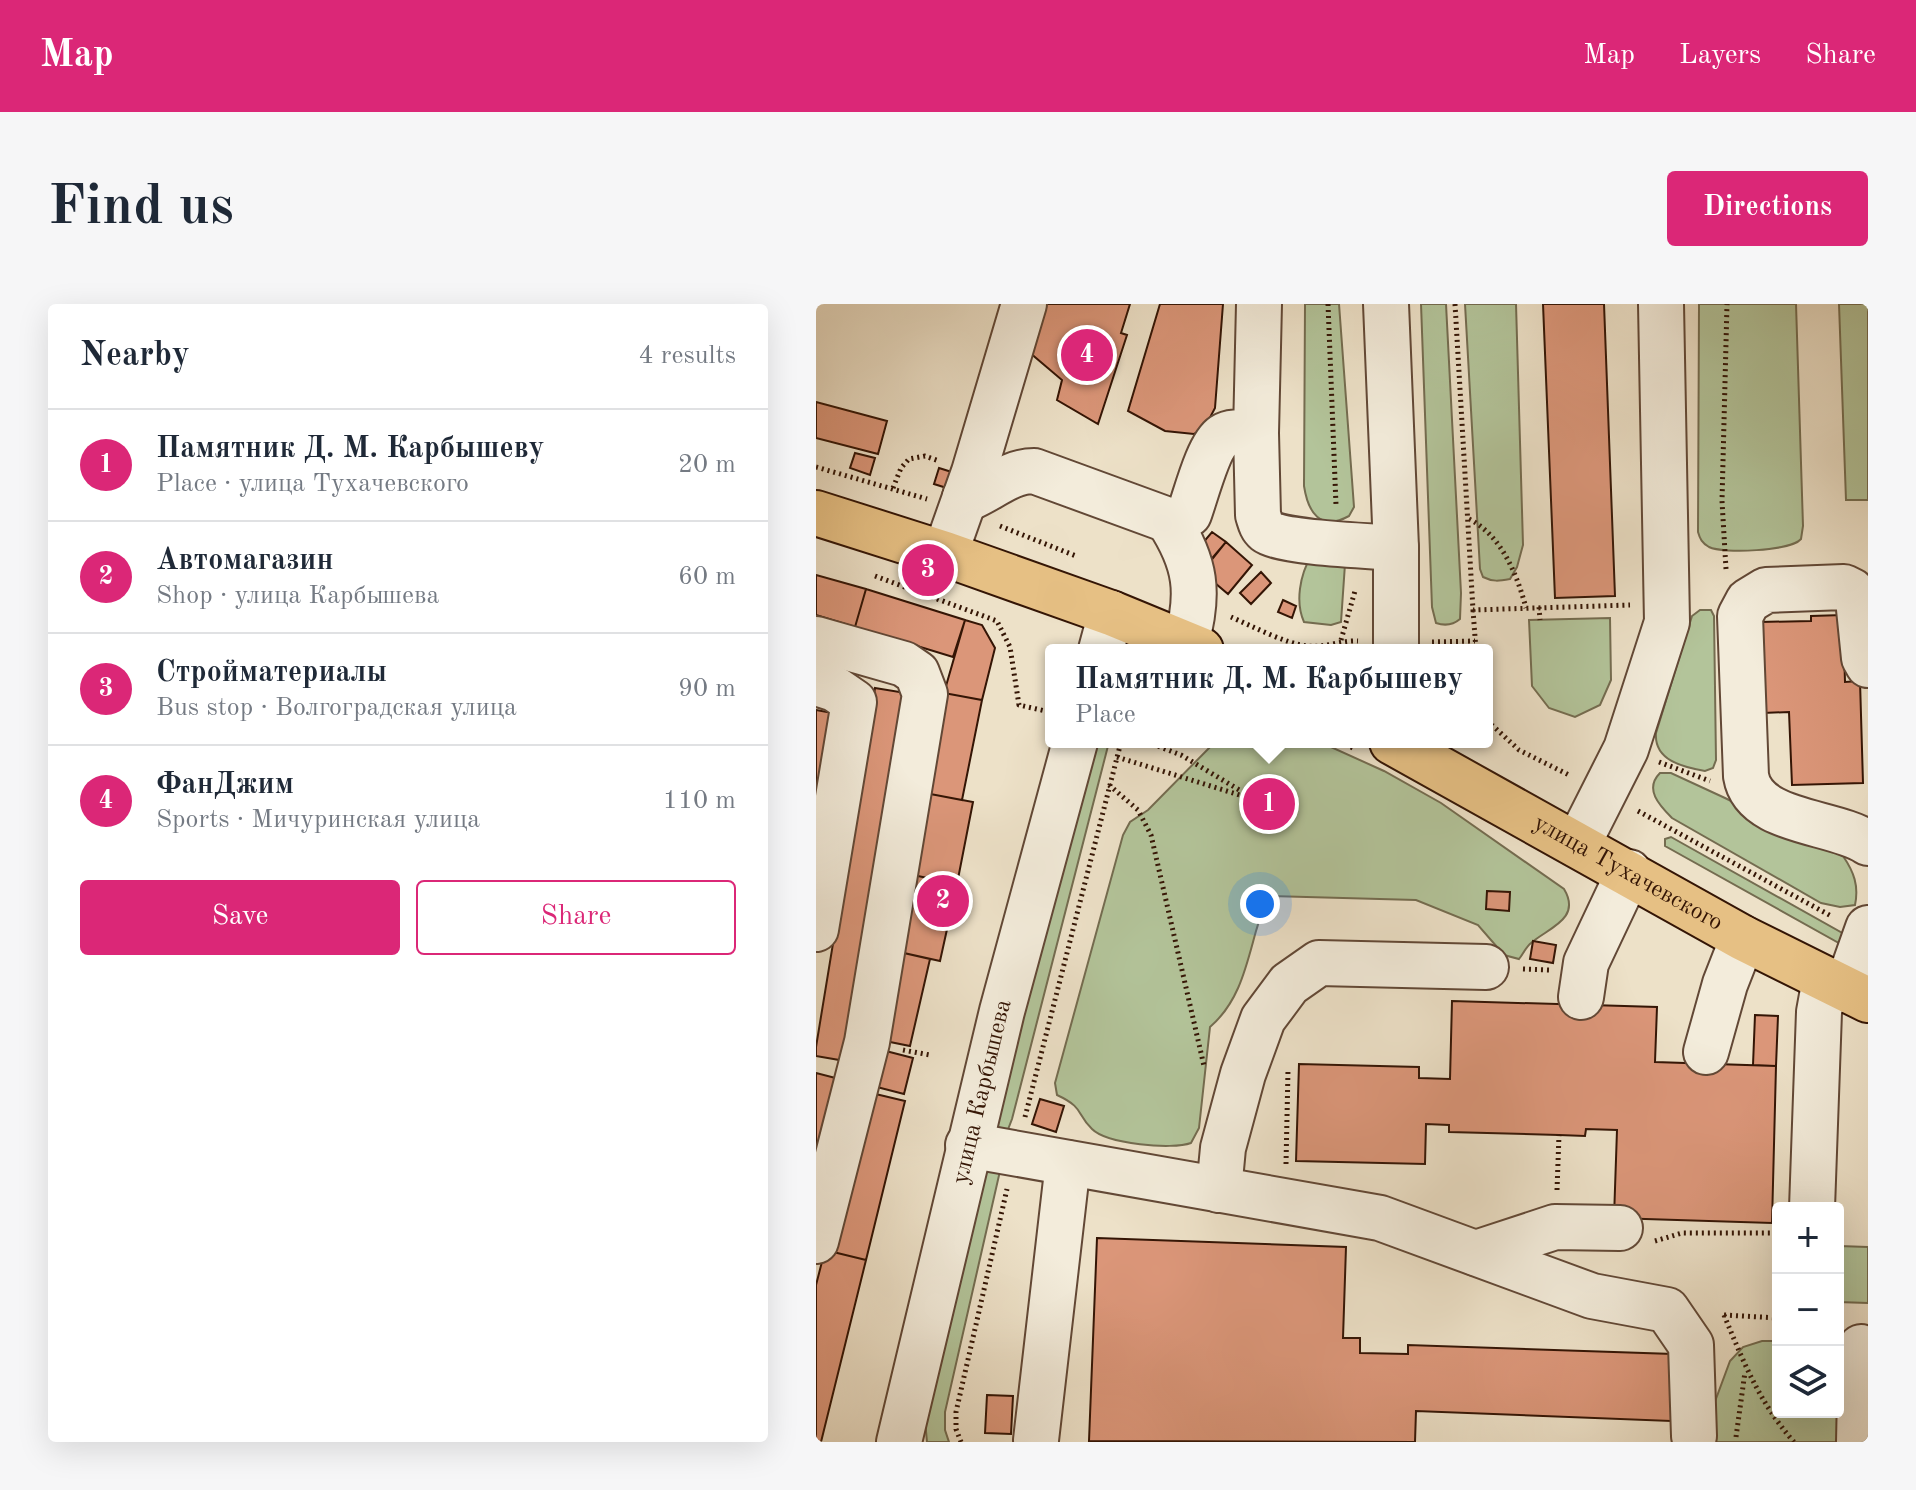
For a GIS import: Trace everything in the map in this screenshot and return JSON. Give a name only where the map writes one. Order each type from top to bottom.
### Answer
[{"type":"main road","points":[[816,513],[945,554],[1106,632],[1193,632]]},
{"type":"main road","name":"улица Тухачевского","points":[[1403,748],[1743,938],[1846,990]]},
{"type":"street","points":[[945,554],[967,493],[1024,304]]},
{"type":"street","points":[[1259,304],[1256,433],[1261,525],[1267,532],[1278,536],[1396,548]]},
{"type":"street","points":[[1386,304],[1397,644]]},
{"type":"street","points":[[1578,844],[1626,749],[1667,622],[1661,304]]},
{"type":"street","points":[[967,493],[967,499],[1013,474],[1034,471],[1168,520],[1178,520],[1189,514],[1214,445],[1231,433],[1256,433]]},
{"type":"street","points":[[1168,520],[1182,541],[1193,573],[1193,632]]},
{"type":"street","points":[[1868,665],[1864,658],[1858,599],[1844,587],[1766,590],[1748,601],[1740,616],[1746,776],[1753,795],[1769,808],[1868,843]]},
{"type":"street","points":[[816,639],[904,664],[917,673],[925,694],[867,1042],[816,1241]]},
{"type":"street","points":[[816,683],[835,689],[854,702],[816,929]]},
{"type":"street","name":"улица Карбышева","points":[[899,1442],[968,1145],[1073,748]]},
{"type":"street","points":[[1581,997],[1586,963],[1629,872]]},
{"type":"street","points":[[1812,1202],[1819,1012],[1846,990],[1867,932]]},
{"type":"street","points":[[1706,1052],[1725,984],[1743,938]]},
{"type":"street","points":[[1219,1190],[1223,1148],[1243,1074],[1263,1019],[1289,984],[1319,963],[1486,967]]},
{"type":"street","points":[[968,1145],[1380,1218],[1592,1296],[1667,1310],[1691,1345],[1714,1439]]},
{"type":"street","points":[[1036,1440],[1068,1163]]},
{"type":"street","points":[[1476,1253],[1555,1227],[1633,1236]]},
{"type":"street","points":[[1859,1442],[1861,1347]]},
{"type":"path","points":[[1328,304],[1338,542]]},
{"type":"path","points":[[1455,304],[1475,644]]},
{"type":"path","points":[[1727,304],[1722,501],[1727,581],[1748,601]]},
{"type":"path","points":[[893,488],[905,463],[925,456],[967,493],[1077,556]]},
{"type":"path","points":[[816,467],[893,488],[967,493]]},
{"type":"path","points":[[1468,519],[1481,525],[1494,538],[1521,589],[1526,608]]},
{"type":"path","points":[[865,572],[997,621],[1010,647],[1019,705],[1045,711]]},
{"type":"path","points":[[1473,610],[1668,604]]},
{"type":"path","points":[[1539,607],[1540,620]]},
{"type":"path","points":[[1193,632],[1287,644]]},
{"type":"path","points":[[1328,644],[1341,640],[1378,644]]},
{"type":"path","points":[[1428,644],[1475,641]]},
{"type":"path","points":[[1493,726],[1519,750],[1867,932]]},
{"type":"path","points":[[961,1442],[956,1429],[956,1412],[1015,1153],[1119,748]]},
{"type":"path","points":[[1163,748],[1260,798]]},
{"type":"path","points":[[1626,749],[1710,781]]},
{"type":"path","points":[[1117,757],[1260,798]]},
{"type":"path","points":[[1109,785],[1138,810],[1151,835],[1206,1073]]},
{"type":"path","points":[[1252,810],[1260,798]]},
{"type":"path","points":[[1285,1201],[1288,1062]]},
{"type":"path","points":[[1555,1227],[1559,1135]]},
{"type":"path","points":[[1633,1236],[1772,1233]]},
{"type":"path","points":[[1716,1314],[1772,1318]]},
{"type":"path","points":[[1724,1315],[1746,1368],[1775,1420],[1794,1442]]},
{"type":"path","points":[[1714,1439],[1746,1368]]},
{"type":"green space","points":[[1305,304],[1339,304],[1354,507],[1349,516],[1330,522],[1317,517],[1312,511],[1304,486]]},
{"type":"green space","points":[[1421,304],[1446,304],[1461,593],[1460,619],[1446,625],[1436,623],[1432,607]]},
{"type":"green space","points":[[1465,304],[1516,304],[1523,545],[1510,579],[1483,577],[1480,569]]},
{"type":"green space","points":[[1699,304],[1796,304],[1803,526],[1801,539],[1795,543],[1771,549],[1728,550],[1709,547],[1700,537]]},
{"type":"green space","points":[[1839,304],[1868,304],[1868,500],[1846,500]]},
{"type":"green space","points":[[1311,556],[1345,564],[1341,622],[1331,625],[1304,622],[1300,589]]},
{"type":"green space","points":[[1700,610],[1711,610],[1714,616],[1716,760],[1713,768],[1705,771],[1671,761],[1660,750],[1656,733],[1692,616]]},
{"type":"green space","points":[[1610,618],[1611,680],[1600,705],[1575,717],[1549,708],[1532,686],[1529,620]]},
{"type":"green space","points":[[1090,748],[1107,748],[1007,1132],[996,1135],[992,1114]]},
{"type":"green space","points":[[1209,748],[1333,748],[1384,771],[1441,803],[1564,889],[1569,908],[1561,922],[1531,943],[1519,959],[1504,955],[1478,925],[1416,900],[1270,896],[1235,995],[1210,1027],[1199,1128],[1191,1143],[1170,1146],[1125,1142],[1092,1129],[1076,1108],[1057,1095],[1055,1083],[1123,835],[1130,822],[1148,810]]},
{"type":"green space","points":[[1660,773],[1671,773],[1843,856],[1855,879],[1855,905],[1840,907],[1821,903],[1672,818],[1653,791],[1655,779]]},
{"type":"green space","points":[[1671,837],[1853,939],[1846,947],[1665,846],[1665,839]]},
{"type":"green space","points":[[982,1170],[1000,1171],[945,1412],[949,1442],[927,1442],[925,1420]]},
{"type":"green space","points":[[1844,1246],[1868,1247],[1868,1303],[1844,1302]]},
{"type":"green space","points":[[1772,1341],[1772,1418],[1842,1418],[1842,1442],[1700,1442],[1730,1361],[1743,1347]]},
{"type":"building","points":[[1032,304],[1130,304],[1121,333],[1127,335],[1098,424],[1057,400],[1062,380],[1029,352]]},
{"type":"building","points":[[1160,304],[1223,304],[1215,408],[1204,429],[1194,434],[1165,431],[1128,411]]},
{"type":"building","points":[[1543,304],[1604,304],[1615,596],[1555,598]]},
{"type":"building","points":[[816,402],[887,421],[878,454],[816,438]]},
{"type":"building","points":[[855,453],[875,458],[870,475],[850,468]]},
{"type":"building","points":[[939,468],[958,474],[953,490],[934,484]]},
{"type":"building","points":[[1212,532],[1226,542],[1209,562],[1196,551]]},
{"type":"building","points":[[1226,542],[1252,565],[1228,594],[1202,572]]},
{"type":"building","points":[[1261,572],[1271,583],[1251,604],[1240,593]]},
{"type":"building","points":[[816,575],[866,589],[855,627],[816,615]]},
{"type":"building","points":[[866,589],[965,620],[953,657],[855,627]]},
{"type":"building","points":[[1283,600],[1296,606],[1292,618],[1278,612]]},
{"type":"building","points":[[1843,615],[1845,682],[1860,681],[1863,783],[1792,785],[1789,712],[1763,713],[1760,622],[1811,621],[1811,616]]},
{"type":"building","points":[[965,620],[982,625],[995,648],[982,700],[944,693]]},
{"type":"building","points":[[875,688],[912,694],[851,1062],[816,1056],[816,1047]]},
{"type":"building","points":[[944,693],[982,700],[962,800],[925,793]]},
{"type":"building","points":[[816,710],[838,714],[816,858]]},
{"type":"building","points":[[925,793],[973,802],[957,884],[908,874]]},
{"type":"building","points":[[908,874],[957,884],[940,961],[895,951]]},
{"type":"building","points":[[1487,891],[1510,892],[1509,911],[1486,909]]},
{"type":"building","points":[[1533,941],[1556,945],[1553,963],[1530,959]]},
{"type":"building","points":[[895,951],[930,959],[910,1046],[875,1039]]},
{"type":"building","points":[[1452,1001],[1657,1007],[1655,1062],[1776,1066],[1772,1223],[1614,1218],[1617,1130],[1586,1129],[1585,1136],[1449,1132],[1449,1125],[1426,1124],[1425,1164],[1296,1161],[1299,1064],[1419,1067],[1419,1078],[1450,1079]]},
{"type":"building","points":[[1755,1015],[1778,1016],[1776,1066],[1753,1065]]},
{"type":"building","points":[[882,1050],[913,1058],[904,1094],[873,1086]]},
{"type":"building","points":[[816,1073],[847,1081],[816,1203]]},
{"type":"building","points":[[863,1091],[905,1101],[866,1260],[825,1250]]},
{"type":"building","points":[[1040,1099],[1064,1106],[1056,1132],[1032,1124]]},
{"type":"building","points":[[1097,1238],[1346,1247],[1343,1338],[1360,1338],[1360,1353],[1408,1354],[1408,1345],[1673,1354],[1671,1421],[1416,1411],[1415,1442],[1089,1441]]},
{"type":"building","points":[[825,1250],[866,1260],[821,1442],[816,1442],[816,1285]]},
{"type":"building","points":[[987,1395],[1013,1396],[1011,1434],[985,1433]]},
{"type":"place","name":"ФанДжим","points":[[1087,355]]},
{"type":"place","name":"Стройматериалы","points":[[928,570]]},
{"type":"place","name":"Памятник Д. М. Карбышеву","points":[[1269,804]]},
{"type":"place","name":"Автомагазин","points":[[943,901]]}]
